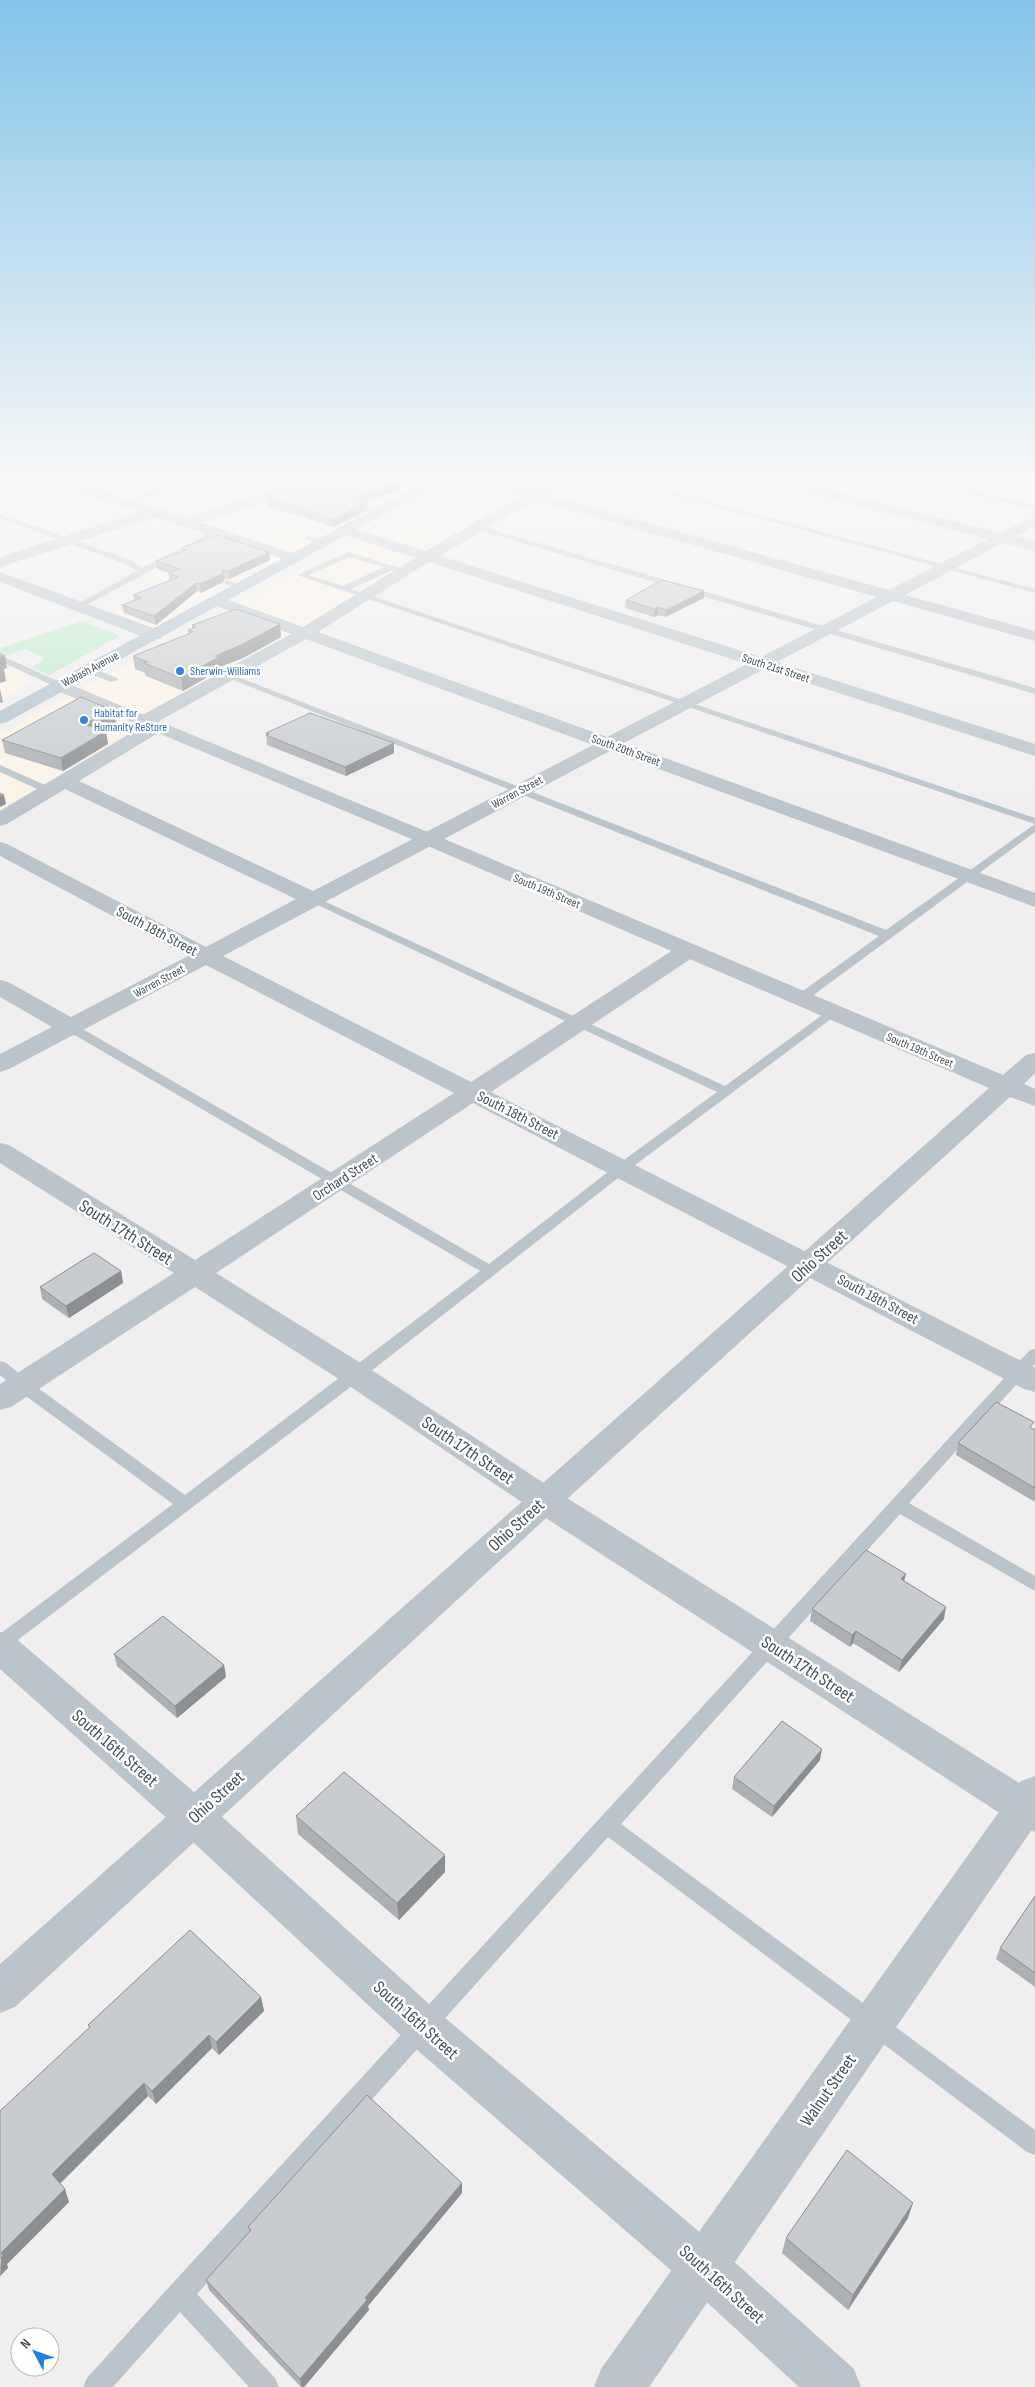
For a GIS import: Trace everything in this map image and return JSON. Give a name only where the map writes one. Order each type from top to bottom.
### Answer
[{"type":"main road","name":"Wabash Avenue","points":[[0,718],[216,601],[231,588]]},
{"type":"street","points":[[30,588],[155,635]]},
{"type":"street","points":[[0,820],[57,787],[150,724],[173,702],[227,676],[305,633],[366,597],[376,588]]},
{"type":"street","name":"South 21st Street","points":[[525,588],[1035,750]]},
{"type":"street","points":[[868,588],[1035,636]]},
{"type":"street","name":"Warren Street","points":[[0,1064],[905,588]]},
{"type":"street","name":"South 20th Street","points":[[216,601],[1035,900]]},
{"type":"street","name":"South 19th Street","points":[[59,685],[428,839],[1021,1092]]},
{"type":"street","points":[[57,787],[313,899]]},
{"type":"street","name":"South 18th Street","points":[[0,848],[206,956],[810,1264],[1030,1369]]},
{"type":"street","name":"Orchard Street","points":[[11,1392],[338,1181],[687,951]]},
{"type":"street","points":[[0,987],[70,1027]]},
{"type":"street","name":"Ohio Street","points":[[0,1992],[544,1500],[810,1264],[1021,1092],[1035,1060]]},
{"type":"street","name":"South 17th Street","points":[[0,1152],[356,1375],[544,1500],[771,1645],[1031,1805]]},
{"type":"street","name":"South 16th Street","points":[[0,1646],[194,1817],[423,2028],[704,2267],[836,2387]]},
{"type":"street","name":"Walnut Street","points":[[620,2387],[874,2024],[1031,1805]]},
{"type":"lane","points":[[79,607],[112,588]]},
{"type":"lane","points":[[685,588],[1035,691]]},
{"type":"lane","points":[[342,589],[1035,821]]},
{"type":"lane","points":[[0,658],[59,685]]},
{"type":"lane","points":[[89,670],[114,680]]},
{"type":"lane","points":[[227,676],[888,935]]},
{"type":"lane","points":[[0,768],[57,787]]},
{"type":"lane","points":[[800,999],[1035,827]]},
{"type":"lane","points":[[313,899],[726,1091]]},
{"type":"lane","points":[[0,1646],[356,1375],[622,1168],[833,1013]]},
{"type":"lane","points":[[70,1027],[490,1271]]},
{"type":"lane","points":[[0,1366],[11,1392],[185,1504]]},
{"type":"lane","points":[[96,2387],[898,1505],[1030,1369]]},
{"type":"lane","points":[[898,1505],[1035,1584]]},
{"type":"lane","points":[[607,1824],[1035,2144]]},
{"type":"lane","points":[[180,2294],[266,2387]]},
{"type":"shaded area","points":[[152,588],[228,588],[154,628],[112,612]]},
{"type":"shaded area","points":[[267,588],[369,588],[0,810],[0,734]]},
{"type":"shaded area","points":[[0,662],[34,679],[0,702]]},
{"type":"green space","points":[[82,621],[120,636],[49,675],[32,668],[45,658],[25,649],[5,656],[0,654],[0,648]]},
{"type":"building","points":[[150,588],[189,588],[154,616],[122,605],[141,598],[133,595]]},
{"type":"building","points":[[647,588],[694,588],[704,591],[666,610],[658,607],[654,609],[626,600]]},
{"type":"building","points":[[236,609],[280,624],[241,645],[215,656],[219,657],[181,678],[144,663],[148,662],[133,656],[193,632],[188,630],[196,627],[192,625]]},
{"type":"building","points":[[81,697],[114,711],[82,724],[106,731],[61,758],[2,740]]},
{"type":"building","points":[[310,713],[394,743],[345,767],[266,735],[269,734],[266,733]]},
{"type":"building","points":[[94,1253],[121,1271],[66,1306],[40,1287]]},
{"type":"building","points":[[996,1402],[1034,1422],[1030,1427],[1035,1430],[1035,1488],[958,1443]]},
{"type":"building","points":[[866,1550],[906,1574],[901,1579],[946,1607],[902,1660],[856,1631],[852,1635],[812,1609]]},
{"type":"building","points":[[163,1616],[224,1665],[175,1706],[114,1654]]},
{"type":"building","points":[[782,1721],[822,1749],[774,1806],[734,1777]]},
{"type":"building","points":[[344,1772],[445,1855],[397,1903],[296,1816]]},
{"type":"building","points":[[1035,1896],[1035,1973],[1000,1948]]},
{"type":"building","points":[[190,1930],[261,1997],[216,2042],[209,2035],[152,2091],[144,2083],[52,2174],[65,2189],[1,2253],[3,2256],[0,2258],[0,2111],[90,2027],[88,2025]]},
{"type":"building","points":[[367,2095],[462,2183],[365,2298],[367,2300],[300,2379],[206,2280],[251,2230],[248,2227]]},
{"type":"building","points":[[847,2150],[913,2203],[853,2295],[786,2238]]},
{"type":"place","name":"Sherwin-Williams","points":[[180,671]]},
{"type":"place","name":"Habitat for Humanity ReStore","points":[[84,720]]}]
